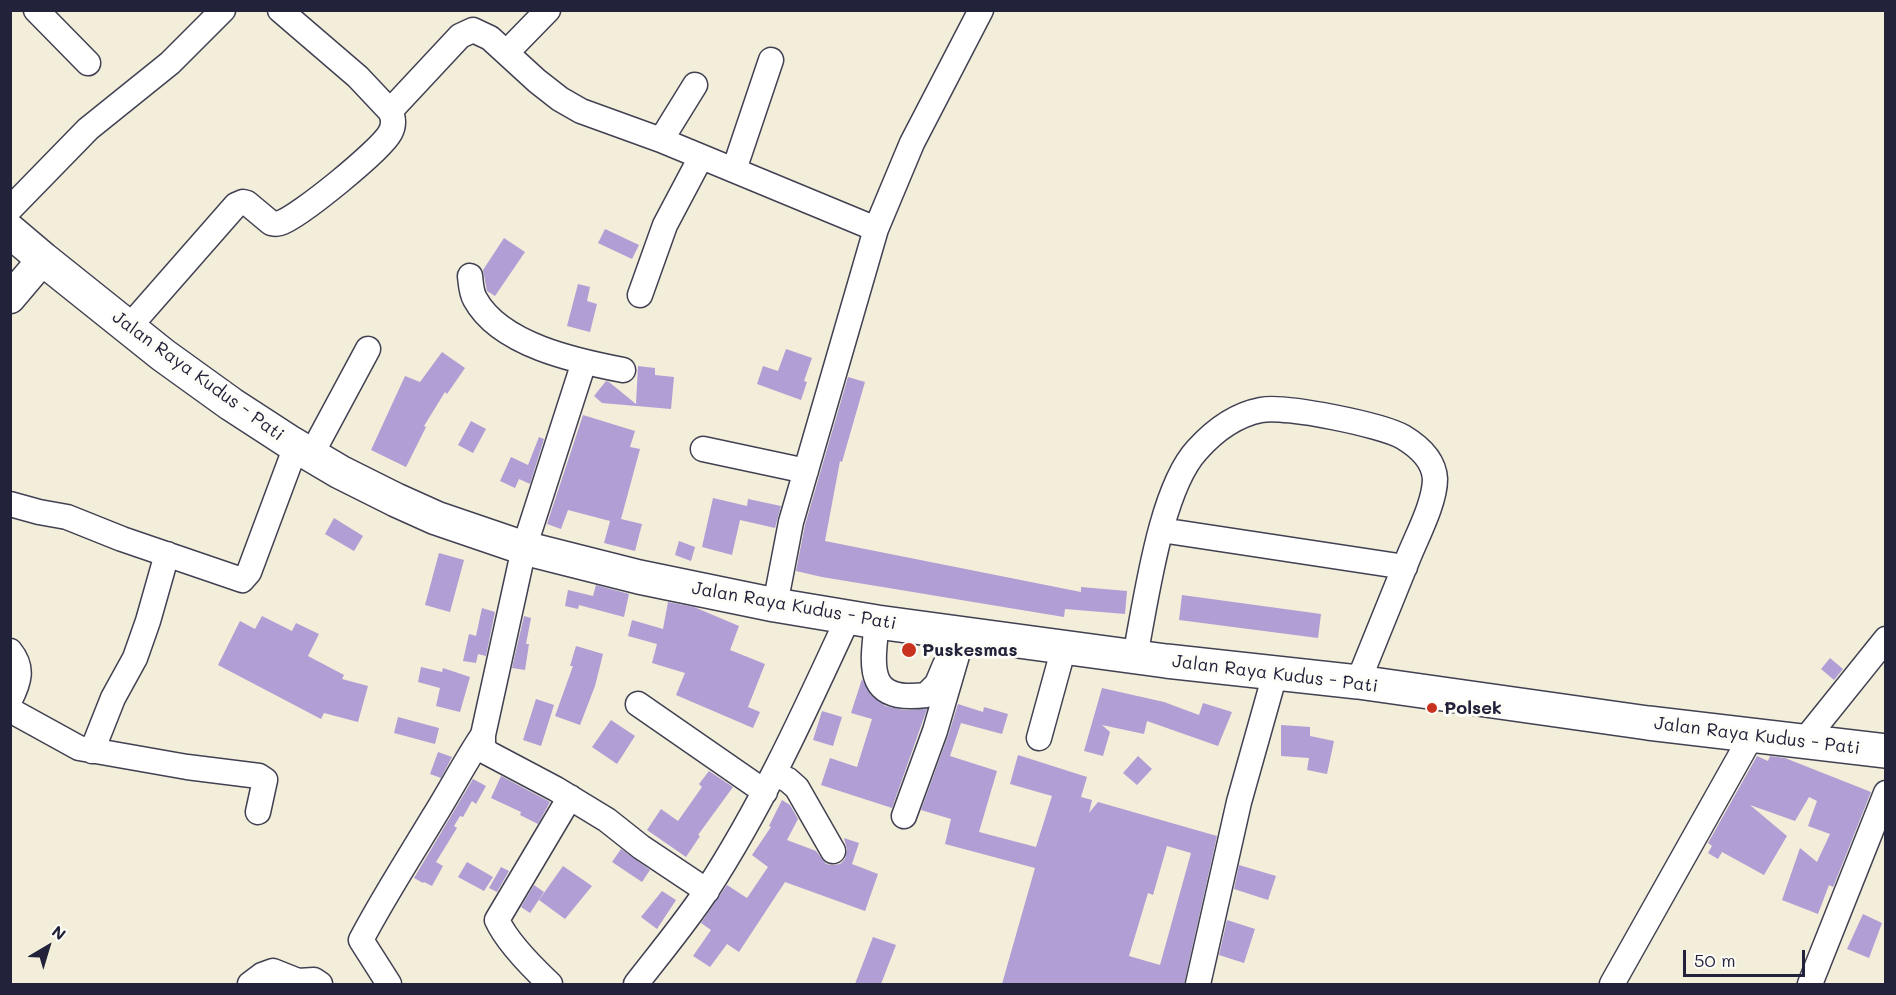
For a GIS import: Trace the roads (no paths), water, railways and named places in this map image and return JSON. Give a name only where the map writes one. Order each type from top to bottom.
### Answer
[{"type":"highway","name":"Jalan Raya Kudus - Pati","points":[[10,231],[163,355],[231,404],[303,450],[340,472],[436,518],[524,548],[639,577],[862,620],[1135,657],[1358,682],[1636,722],[1886,751]]},
{"type":"main road","points":[[10,298],[43,259]]},
{"type":"street","points":[[36,10],[88,63]]},
{"type":"street","points":[[10,209],[88,129],[170,63],[223,10]]},
{"type":"street","points":[[129,327],[236,206],[243,202],[247,203],[271,223],[278,224],[287,220],[318,199],[381,144],[393,127],[390,111],[358,77],[280,10]]},
{"type":"street","points":[[507,52],[548,10]]},
{"type":"street","points":[[775,605],[791,522],[876,229],[912,143],[945,75],[981,10]]},
{"type":"street","points":[[390,111],[456,40],[466,32],[473,30],[483,34],[507,52],[560,99],[581,111],[661,140],[876,229]]},
{"type":"street","points":[[734,170],[771,60]]},
{"type":"street","points":[[661,140],[695,85]]},
{"type":"street","points":[[640,295],[665,225],[701,157]]},
{"type":"street","points":[[470,276],[472,291],[477,302],[492,319],[506,330],[527,342],[584,362],[623,370]]},
{"type":"street","points":[[10,504],[67,517],[244,580],[303,450],[368,349]]},
{"type":"street","points":[[584,362],[524,548],[483,735],[483,747],[488,753],[570,797],[607,820],[641,847],[707,891]]},
{"type":"street","points":[[1135,657],[1161,531],[1172,495],[1195,452],[1220,428],[1238,418],[1263,409],[1308,413],[1363,424],[1402,437],[1422,452],[1431,464],[1435,478],[1426,513],[1358,682]]},
{"type":"street","points":[[703,449],[806,471]]},
{"type":"street","points":[[1161,531],[1405,567]]},
{"type":"street","points":[[92,751],[113,698],[135,658],[167,554]]},
{"type":"street","points":[[862,620],[874,670],[881,688],[896,695],[924,696],[933,689],[958,634]]},
{"type":"street","points":[[636,984],[707,891],[862,620]]},
{"type":"street","points":[[904,816],[936,731],[958,634]]},
{"type":"street","points":[[1804,741],[1886,639]]},
{"type":"street","points":[[1039,738],[1064,647]]},
{"type":"street","points":[[10,651],[17,659],[20,673],[10,700]]},
{"type":"street","points":[[1198,984],[1239,802],[1275,674]]},
{"type":"street","points":[[638,704],[770,783],[788,780],[797,788],[832,851]]},
{"type":"street","points":[[10,710],[79,748],[187,767],[260,776],[265,780],[258,812]]},
{"type":"street","points":[[386,978],[361,940],[386,894],[483,735]]},
{"type":"street","points":[[1612,984],[1752,735]]},
{"type":"street","points":[[1810,984],[1886,793]]},
{"type":"street","points":[[550,984],[527,962],[502,932],[497,920],[570,797]]},
{"type":"street","points":[[250,984],[262,975],[273,971],[298,981],[314,980],[320,984]]},
{"type":"place","name":"Puskesmas","points":[[909,650]]},
{"type":"place","name":"Polsek","points":[[1432,708]]}]
